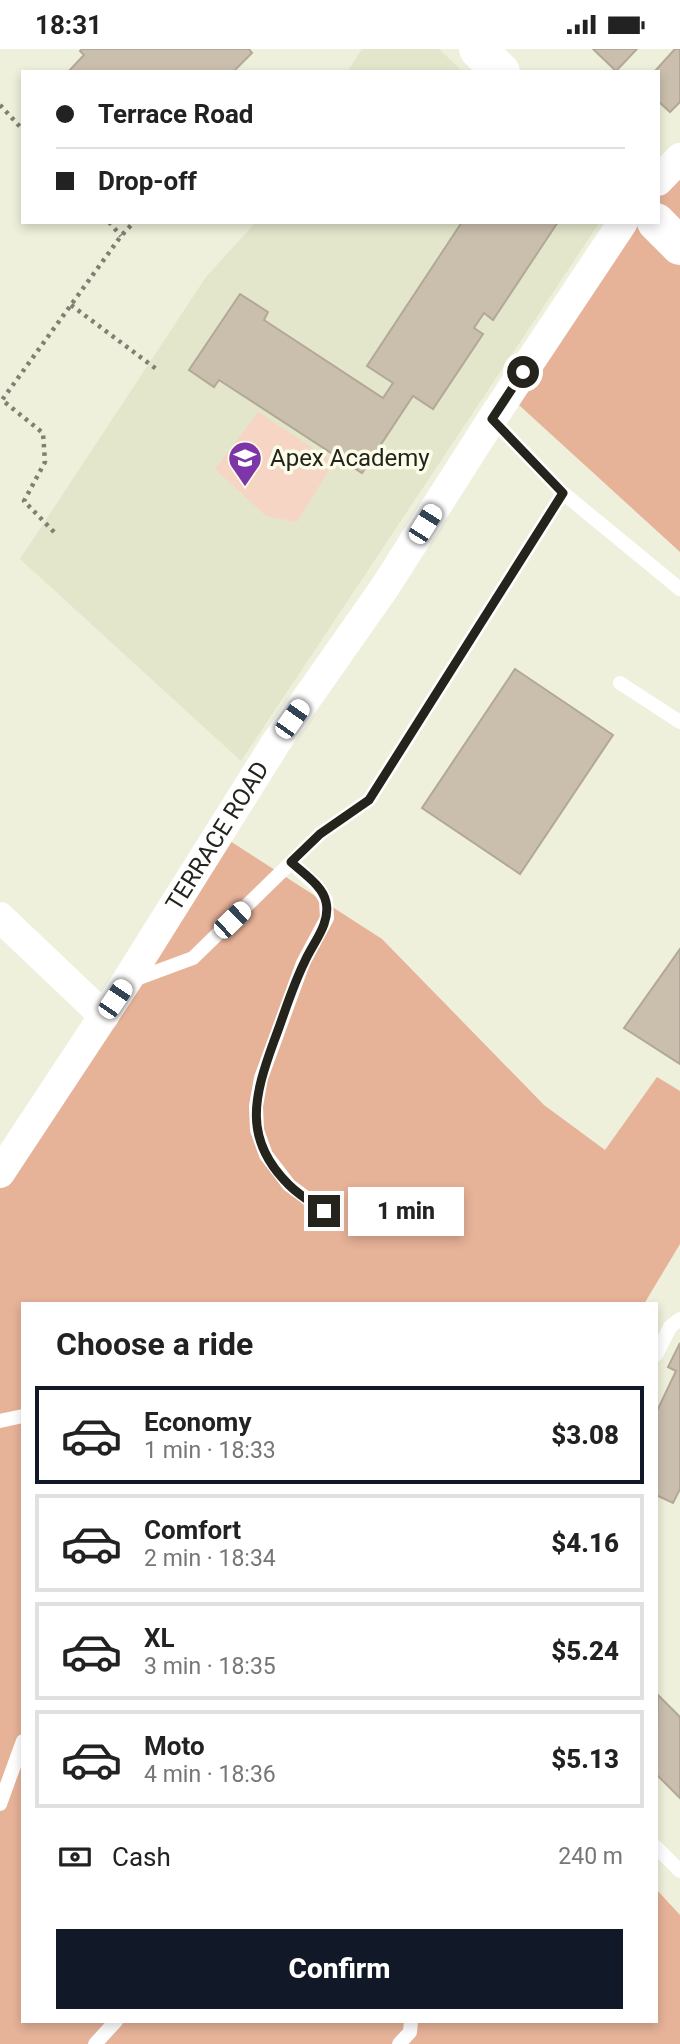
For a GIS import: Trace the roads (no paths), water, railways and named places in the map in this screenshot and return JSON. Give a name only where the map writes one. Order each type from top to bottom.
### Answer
[{"type":"main road","points":[[478,49],[500,70]]},
{"type":"main road","points":[[658,224],[680,246]]},
{"type":"street","points":[[660,178],[680,158]]},
{"type":"street","name":"TERRACE ROAD","points":[[0,1173],[127,982],[277,741],[385,587],[492,419],[623,224]]},
{"type":"street","points":[[0,917],[104,1016]]},
{"type":"lane","points":[[492,419],[563,493],[680,589]]},
{"type":"lane","points":[[127,982],[193,958],[320,834],[369,800],[563,493]]},
{"type":"lane","points":[[620,683],[680,722]]},
{"type":"lane","points":[[291,862],[318,887],[326,900],[327,918],[303,963],[261,1078],[256,1105],[257,1130],[267,1155],[289,1185],[324,1211]]},
{"type":"lane","points":[[658,1351],[670,1327],[680,1319]]},
{"type":"lane","points":[[0,1422],[21,1417]]},
{"type":"lane","points":[[0,1804],[21,1746]]},
{"type":"lane","points":[[658,1849],[680,1871]]},
{"type":"lane","points":[[94,2044],[114,2023]]},
{"type":"lane","points":[[400,2044],[410,2032],[411,2023]]},
{"type":"place","name":"Apex Academy","points":[[245,488]]}]
